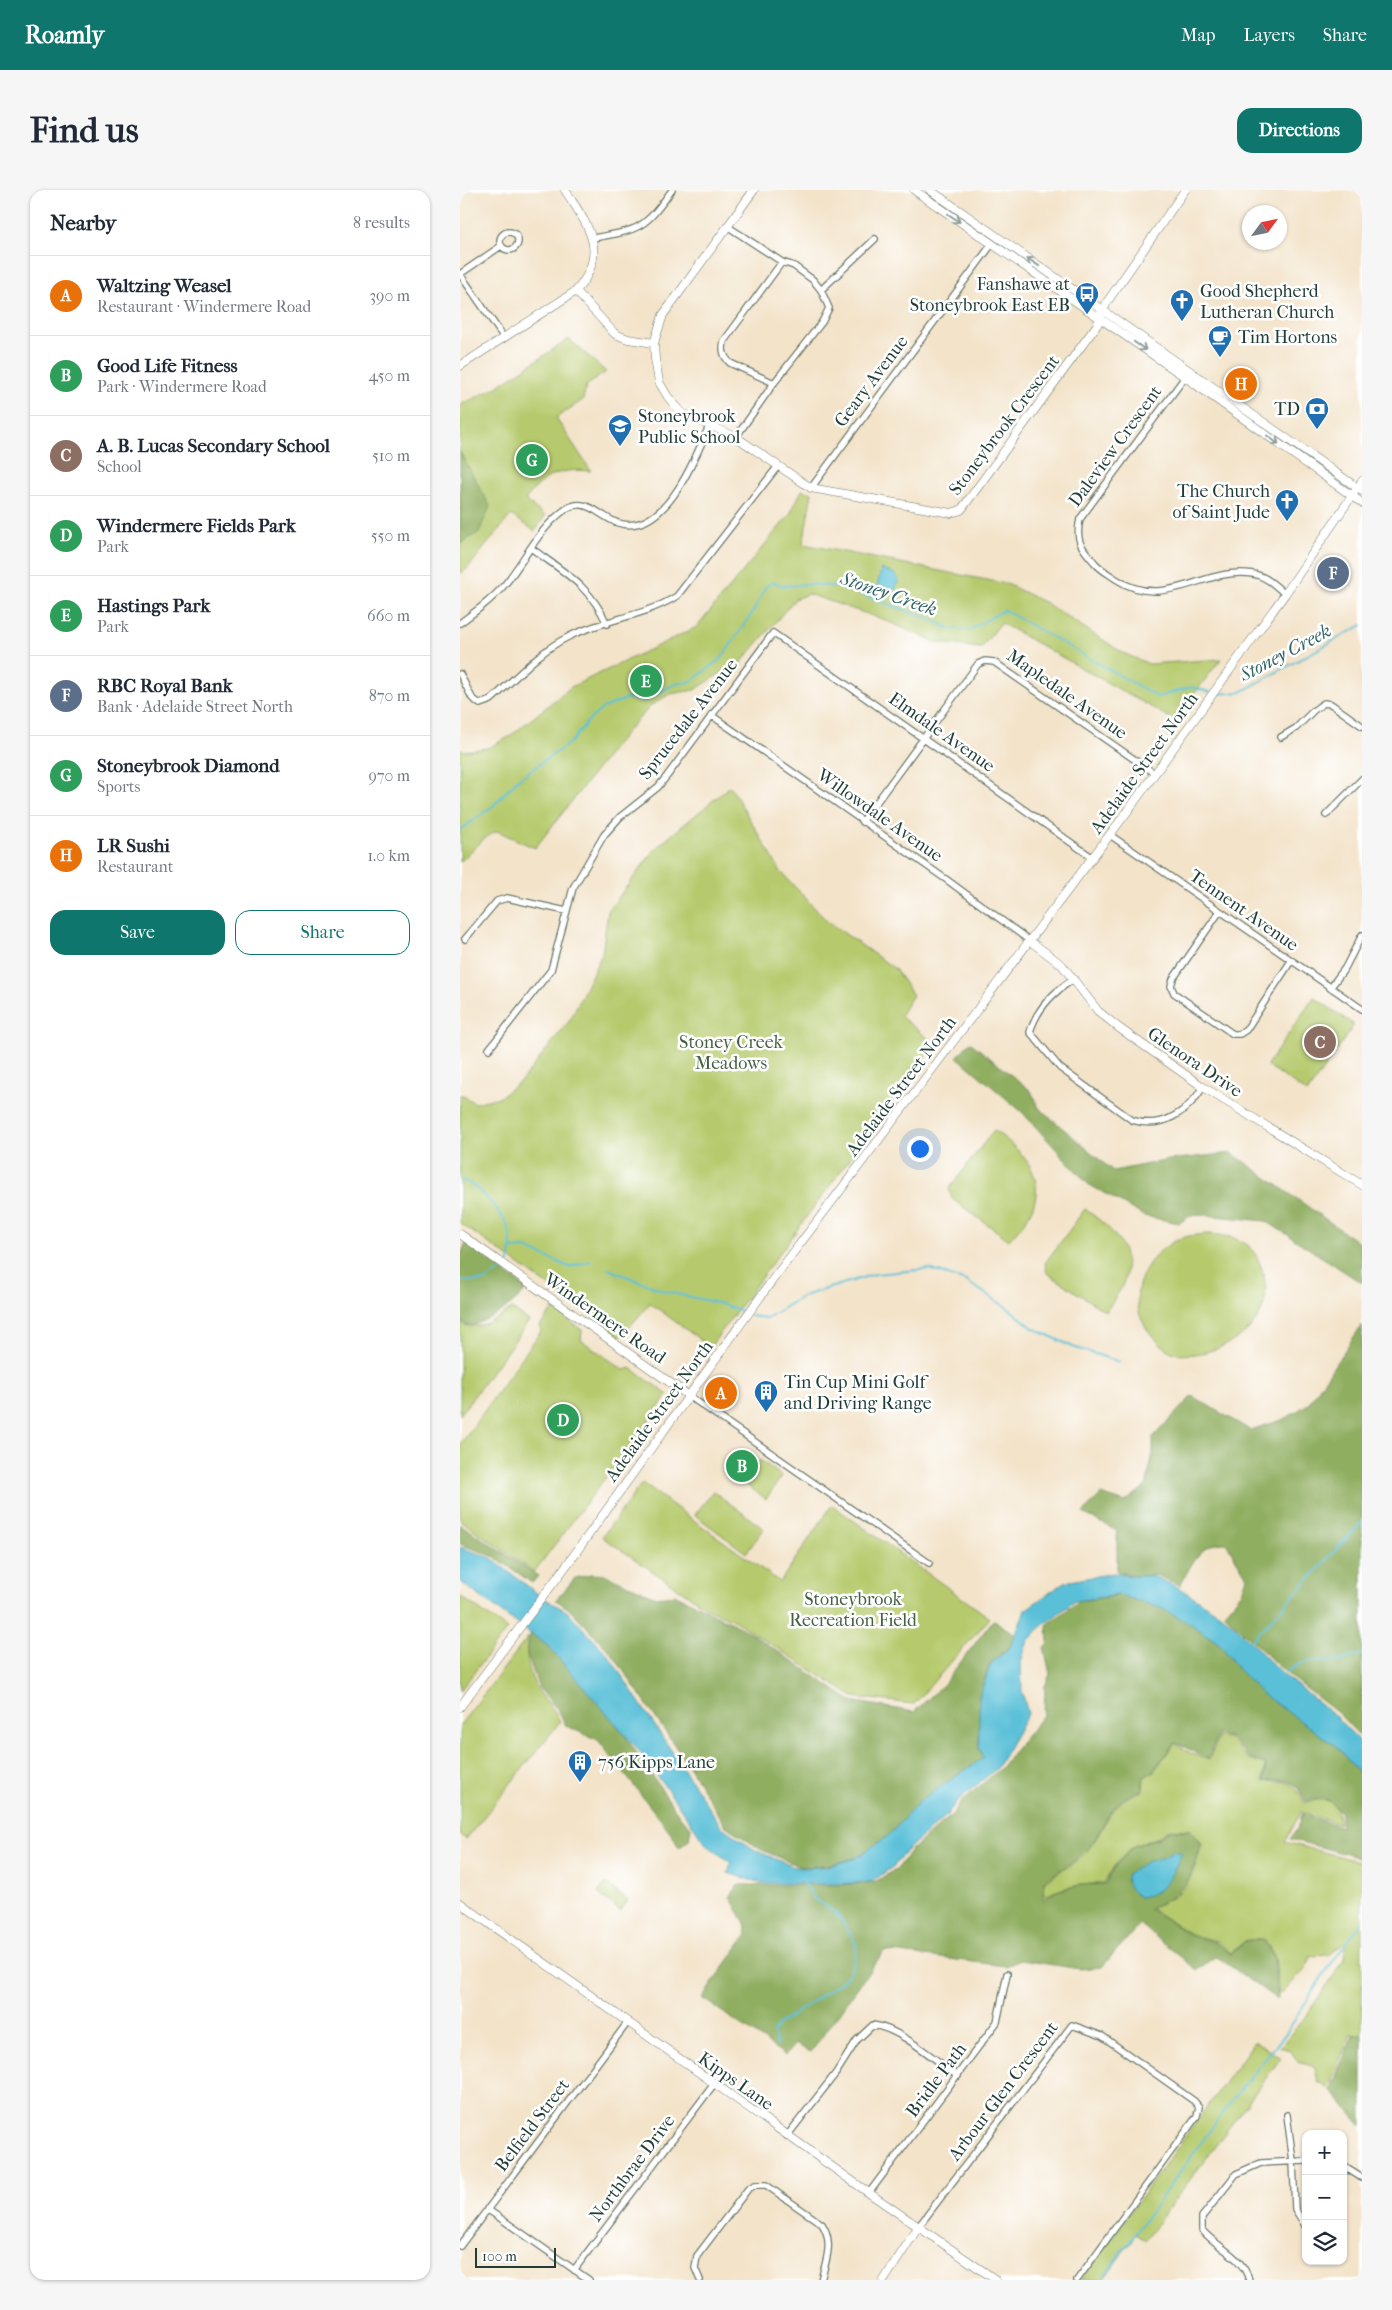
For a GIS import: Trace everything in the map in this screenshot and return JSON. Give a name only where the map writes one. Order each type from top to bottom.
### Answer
[{"type":"main road","points":[[460,366],[576,291],[588,277],[593,263],[593,238],[589,227],[565,190]]},
{"type":"main road","name":"Stoneybrook Crescent","points":[[754,190],[663,315],[654,343],[659,382],[668,397],[682,413],[736,438],[811,488],[951,513],[961,510],[1097,325],[1103,308],[1185,190]]},
{"type":"main road","points":[[914,190],[1185,377],[1362,503]]},
{"type":"main road","points":[[930,190],[1360,486]]},
{"type":"main road","points":[[576,291],[615,334],[628,339],[654,343]]},
{"type":"main road","name":"Adelaide Street North","points":[[460,1707],[551,1586],[771,1282],[1110,835],[1285,594],[1351,496],[1360,486]]},
{"type":"main road","name":"Glenora Drive","points":[[1030,941],[1054,957],[1074,979],[1098,1011],[1203,1087],[1362,1185]]},
{"type":"main road","name":"Windermere Road","points":[[460,1234],[689,1396]]},
{"type":"main road","name":"Kipps Lane","points":[[460,1903],[869,2194],[919,2226],[996,2280]]},
{"type":"main road","points":[[884,2280],[919,2226]]},
{"type":"street","points":[[593,238],[627,232],[641,225],[652,218],[672,190]]},
{"type":"street","points":[[727,226],[782,262],[794,266],[813,280],[821,290],[829,308],[822,322],[774,383],[736,438]]},
{"type":"street","points":[[821,290],[876,238]]},
{"type":"street","name":"Geary Avenue","points":[[811,488],[992,244]]},
{"type":"street","points":[[501,246],[460,274],[504,338]]},
{"type":"street","points":[[774,383],[730,363],[725,358],[723,348],[724,340],[782,262]]},
{"type":"street","name":"Daleview Crescent","points":[[1185,377],[1080,520],[1077,533],[1081,548],[1098,567],[1122,582],[1146,592],[1168,591],[1193,582],[1252,573],[1265,578],[1285,594]]},
{"type":"street","points":[[460,623],[497,594],[548,526],[568,508],[586,505],[616,522],[632,525],[649,520],[662,508],[691,470],[709,426]]},
{"type":"street","points":[[461,676],[472,698],[480,704],[491,700],[552,646],[570,636],[658,606],[677,596],[778,466]]},
{"type":"street","points":[[531,548],[587,590],[599,604],[607,624]]},
{"type":"street","name":"Sprucedale Avenue","points":[[489,1050],[551,970],[573,888],[604,835],[620,817],[658,787],[773,633]]},
{"type":"street","name":"Elmdale Avenue","points":[[773,633],[924,737],[1093,858]]},
{"type":"street","name":"Mapledale Avenue","points":[[924,737],[978,664],[985,661],[994,662],[1154,773]]},
{"type":"street","points":[[1281,737],[1296,728],[1324,703],[1331,704],[1362,726]]},
{"type":"street","name":"Willowdale Avenue","points":[[711,715],[862,822],[948,880],[1030,941]]},
{"type":"street","points":[[862,822],[924,737]]},
{"type":"street","points":[[1326,815],[1362,779]]},
{"type":"street","name":"Tennent Avenue","points":[[1110,835],[1362,1009]]},
{"type":"street","points":[[465,939],[496,900],[507,898],[566,911]]},
{"type":"street","points":[[1220,911],[1172,979],[1171,986],[1174,993],[1233,1034],[1240,1034],[1246,1030],[1291,961]]},
{"type":"street","points":[[1330,988],[1345,968],[1362,935]]},
{"type":"street","points":[[1074,979],[1054,991],[1034,1019],[1030,1032],[1060,1068],[1132,1120],[1145,1124],[1160,1123],[1180,1113],[1192,1104],[1203,1087]]},
{"type":"street","name":"Windermere Road","points":[[689,1396],[929,1563]]},
{"type":"street","name":"Bridle Path","points":[[869,2194],[999,2019],[1007,1974]]},
{"type":"street","name":"Belfield Street","points":[[460,2246],[628,2022]]},
{"type":"street","points":[[787,2136],[836,2073],[857,2040],[873,2025],[882,2026],[900,2036],[958,2076]]},
{"type":"street","name":"Arbour Glen Crescent","points":[[919,2226],[1072,2025],[1102,2036],[1194,2101],[1199,2107],[1197,2116],[1077,2280]]},
{"type":"street","name":"Northbrae Drive","points":[[574,2270],[714,2084]]},
{"type":"street","points":[[1286,2116],[1293,2161],[1295,2209],[1302,2220]]},
{"type":"street","points":[[1249,2280],[1246,2270],[1238,2260],[1202,2230],[1202,2217],[1236,2174],[1241,2171],[1261,2163],[1302,2161]]},
{"type":"street","points":[[1347,2169],[1362,2178]]},
{"type":"street","points":[[700,2280],[695,2268],[698,2256],[748,2189],[755,2185],[766,2185],[822,2224],[828,2234],[829,2245],[821,2280]]},
{"type":"street","points":[[488,2209],[589,2280]]},
{"type":"green space","points":[[569,339],[606,372],[586,386],[583,400],[556,418],[591,471],[561,472],[539,484],[525,500],[545,516],[535,531],[511,515],[467,569],[460,574],[460,405],[495,388]]},
{"type":"green space","points":[[460,452],[490,506],[479,532],[460,544]]},
{"type":"green space","points":[[802,490],[812,493],[803,544],[1007,584],[1046,603],[1123,653],[1149,664],[1221,659],[1174,720],[1001,623],[981,648],[938,643],[882,619],[808,594],[795,599],[739,665],[718,675],[695,690],[670,694],[652,705],[627,731],[535,848],[497,831],[486,837],[460,862],[460,749],[464,751],[488,748],[509,737],[571,687],[697,627],[790,514]]},
{"type":"green space","name":"Stoney Creek Meadows","points":[[730,786],[781,872],[827,921],[895,969],[913,995],[900,1016],[935,1044],[710,1347],[650,1303],[621,1337],[460,1223],[460,1094],[475,1103],[500,1097],[523,1079],[570,1020],[602,954],[608,911],[656,848]]},
{"type":"green space","points":[[1314,997],[1354,1025],[1307,1093],[1267,1065]]},
{"type":"green space","points":[[970,1042],[1031,1091],[1039,1108],[1113,1171],[1169,1160],[1232,1153],[1362,1245],[1362,1283],[1266,1221],[1194,1214],[1179,1223],[1144,1216],[1088,1184],[1022,1112],[957,1057]]},
{"type":"green space","points":[[994,1130],[1023,1156],[1035,1177],[1035,1201],[1029,1215],[1009,1240],[952,1199],[949,1189]]},
{"type":"green space","points":[[1085,1209],[1117,1237],[1125,1256],[1127,1266],[1124,1282],[1106,1312],[1047,1273],[1045,1263]]},
{"type":"green space","points":[[1208,1234],[1236,1239],[1253,1250],[1260,1264],[1265,1283],[1265,1297],[1262,1310],[1255,1322],[1234,1341],[1196,1354],[1174,1353],[1156,1340],[1142,1320],[1138,1306],[1141,1278],[1157,1254],[1169,1245],[1185,1237]]},
{"type":"green space","points":[[466,1243],[527,1289],[515,1302],[502,1311],[471,1326],[460,1322],[460,1256]]},
{"type":"green space","points":[[512,1309],[529,1321],[460,1415],[460,1324],[467,1326],[481,1325],[494,1320]]},
{"type":"green space","points":[[553,1309],[582,1330],[581,1340],[624,1370],[631,1368],[668,1395],[534,1572],[460,1520],[460,1445],[541,1331],[540,1326]]},
{"type":"green space","points":[[1362,1325],[1362,1738],[1338,1713],[1285,1672],[1224,1614],[1242,1592],[1247,1577],[1226,1543],[1209,1546],[1197,1556],[1180,1585],[1156,1575],[1135,1576],[1117,1572],[1117,1531],[1083,1513],[1101,1494],[1125,1502],[1146,1486],[1153,1453],[1153,1437],[1192,1396],[1250,1430],[1285,1419],[1308,1404]]},
{"type":"green space","points":[[744,1451],[756,1459],[740,1481],[729,1472]]},
{"type":"green space","points":[[760,1460],[782,1476],[766,1499],[744,1483]]},
{"type":"green space","name":"Stoneybrook Recreation Field","points":[[642,1483],[780,1582],[832,1505],[990,1618],[914,1704],[853,1697],[735,1621],[707,1608],[602,1537]]},
{"type":"green space","points":[[713,1491],[764,1529],[746,1553],[695,1515]]},
{"type":"green space","points":[[460,1524],[538,1576],[532,1583],[495,1557],[460,1544]]},
{"type":"green space","points":[[592,1574],[606,1575],[656,1597],[676,1595],[699,1606],[749,1632],[851,1701],[914,1712],[944,1684],[993,1620],[1018,1636],[1009,1648],[993,1661],[988,1669],[982,1690],[979,1749],[986,1757],[891,1836],[859,1857],[811,1867],[798,1866],[760,1849],[726,1826],[686,1762],[612,1654],[572,1611],[556,1600],[575,1578]]},
{"type":"green space","points":[[1123,1595],[1165,1608],[1215,1638],[1291,1711],[1340,1747],[1362,1773],[1362,1858],[1290,1839],[1298,1828],[1302,1814],[1341,1827],[1341,1813],[1333,1804],[1326,1800],[1305,1801],[1302,1794],[1290,1782],[1285,1780],[1264,1781],[1266,1764],[1248,1757],[1232,1738],[1218,1734],[1208,1759],[1175,1742],[1153,1771],[1143,1777],[1142,1790],[1129,1795],[1112,1810],[1089,1848],[1072,1862],[1044,1880],[1043,1899],[1057,1891],[1082,1885],[1105,1884],[1115,1866],[1134,1846],[1158,1838],[1170,1830],[1190,1831],[1201,1843],[1188,1879],[1173,1896],[1149,1909],[1192,1936],[1215,1942],[1231,1954],[1246,1941],[1263,1940],[1274,1957],[1278,2000],[1216,1956],[1197,1970],[1140,1924],[1102,1967],[1080,1969],[1021,1960],[1006,1966],[884,1951],[811,2052],[795,2044],[785,2055],[702,1998],[747,1934],[745,1923],[730,1897],[738,1885],[842,1885],[875,1882],[899,1867],[910,1851],[952,1815],[962,1801],[1000,1769],[1044,1714],[1045,1686],[1050,1674],[1044,1647],[1048,1643],[1047,1625],[1079,1601]]},
{"type":"green space","points":[[460,1596],[507,1629],[460,1691]]},
{"type":"green space","points":[[531,1629],[553,1649],[594,1694],[681,1818],[691,1827],[689,1840],[679,1848],[671,1833],[598,1740],[566,1726],[559,1711],[539,1688],[527,1654]]},
{"type":"green space","points":[[528,1637],[527,1657],[532,1677],[538,1690],[553,1709],[560,1722],[466,1839],[460,1834],[460,1725]]},
{"type":"green space","points":[[1219,1736],[1231,1739],[1247,1758],[1265,1765],[1263,1782],[1278,1781],[1288,1783],[1297,1790],[1304,1803],[1325,1800],[1337,1809],[1339,1824],[1301,1812],[1285,1842],[1362,1862],[1362,2035],[1351,2034],[1328,2088],[1318,2082],[1315,2067],[1298,2062],[1290,2050],[1280,2047],[1308,2013],[1345,1959],[1346,1944],[1344,1943],[1328,1955],[1311,1956],[1304,1971],[1279,1996],[1275,1957],[1264,1939],[1246,1940],[1231,1953],[1217,1941],[1192,1935],[1151,1909],[1178,1894],[1192,1874],[1202,1844],[1191,1830],[1170,1829],[1158,1837],[1133,1846],[1114,1866],[1104,1883],[1074,1886],[1045,1896],[1042,1887],[1045,1881],[1081,1857],[1096,1839],[1120,1803],[1130,1796],[1143,1791],[1144,1778],[1154,1771],[1175,1743],[1190,1753],[1209,1760]]},
{"type":"green space","points":[[606,1883],[628,1901],[620,1911],[598,1893]]},
{"type":"green space","points":[[1353,2035],[1362,2036],[1362,2126],[1330,2090]]},
{"type":"green space","points":[[1255,2041],[1281,2058],[1145,2240],[1136,2234],[1103,2280],[1081,2280]]},
{"type":"water","points":[[881,569],[895,574],[899,579],[894,594],[877,587]]},
{"type":"water","points":[[460,1547],[491,1558],[542,1597],[568,1612],[608,1655],[722,1827],[755,1850],[794,1867],[827,1866],[856,1858],[888,1836],[921,1800],[983,1758],[979,1747],[979,1696],[991,1664],[1010,1647],[1025,1610],[1065,1582],[1113,1573],[1131,1576],[1152,1576],[1176,1586],[1220,1614],[1235,1626],[1281,1673],[1333,1714],[1362,1743],[1362,1777],[1337,1747],[1261,1693],[1237,1668],[1221,1645],[1191,1624],[1161,1608],[1119,1595],[1075,1601],[1043,1625],[1028,1641],[1021,1662],[1022,1691],[1028,1714],[996,1769],[957,1801],[947,1815],[906,1851],[894,1866],[871,1882],[839,1884],[761,1883],[728,1873],[731,1863],[706,1844],[641,1753],[548,1646],[460,1582]]},
{"type":"water","points":[[1175,1851],[1182,1853],[1171,1876],[1162,1888],[1156,1892],[1139,1897],[1131,1890],[1127,1882],[1127,1874],[1146,1862],[1164,1857]]},
{"type":"waterway","name":"Stoney Creek","points":[[460,830],[493,806],[517,780],[571,742],[588,721],[603,708],[628,698],[644,701],[675,684],[690,682],[721,659],[754,610],[766,586],[773,582],[785,586],[808,584],[841,587],[927,618],[951,629],[969,630],[1004,610],[1158,697],[1191,687],[1210,692]]},
{"type":"waterway","name":"Stoney Creek","points":[[1217,694],[1241,692],[1362,625]]},
{"type":"waterway","name":"Stoney Creek","points":[[460,1180],[473,1186],[489,1200],[502,1216],[509,1230],[511,1243],[508,1265]]},
{"type":"waterway","points":[[512,1249],[526,1248],[569,1267],[591,1261]]},
{"type":"waterway","name":"Stoney Creek","points":[[460,1281],[484,1281],[505,1268]]},
{"type":"waterway","points":[[608,1269],[664,1291],[722,1304],[740,1311]]},
{"type":"waterway","points":[[750,1316],[767,1318],[803,1296],[875,1274],[929,1269],[966,1281],[1012,1311],[1033,1328],[1073,1347],[1120,1362]]},
{"type":"waterway","points":[[1252,1640],[1362,1522]]},
{"type":"waterway","points":[[1285,1672],[1304,1662],[1339,1661],[1362,1654]]},
{"type":"waterway","points":[[777,2044],[773,2032],[778,2025],[841,1982],[850,1973],[856,1956],[856,1943],[837,1914],[815,1899],[804,1883]]},
{"type":"waterway","points":[[1101,2280],[1233,2099],[1287,2032],[1323,1975],[1362,1922]]},
{"type":"place","name":"Fanshawe at Stoneybrook East EB","points":[[1087,315]]},
{"type":"place","name":"Good Shepherd Lutheran Church","points":[[1182,322]]},
{"type":"place","name":"Tim Hortons","points":[[1220,358]]},
{"type":"place","name":"LR Sushi","points":[[1241,384]]},
{"type":"place","name":"TD","points":[[1317,430]]},
{"type":"place","name":"Stoneybrook Public School","points":[[620,447]]},
{"type":"place","name":"Stoneybrook Diamond","points":[[532,460]]},
{"type":"place","name":"The Church of Saint Jude","points":[[1287,522]]},
{"type":"place","name":"RBC Royal Bank","points":[[1333,573]]},
{"type":"place","name":"Hastings Park","points":[[646,681]]},
{"type":"place","name":"A. B. Lucas Secondary School","points":[[1320,1042]]},
{"type":"place","name":"Waltzing Weasel","points":[[721,1393]]},
{"type":"place","name":"Tin Cup Mini Golf and Driving Range","points":[[766,1413]]},
{"type":"place","name":"Windermere Fields Park","points":[[563,1420]]},
{"type":"place","name":"Good Life Fitness","points":[[742,1466]]},
{"type":"place","name":"756 Kipps Lane","points":[[580,1783]]}]
